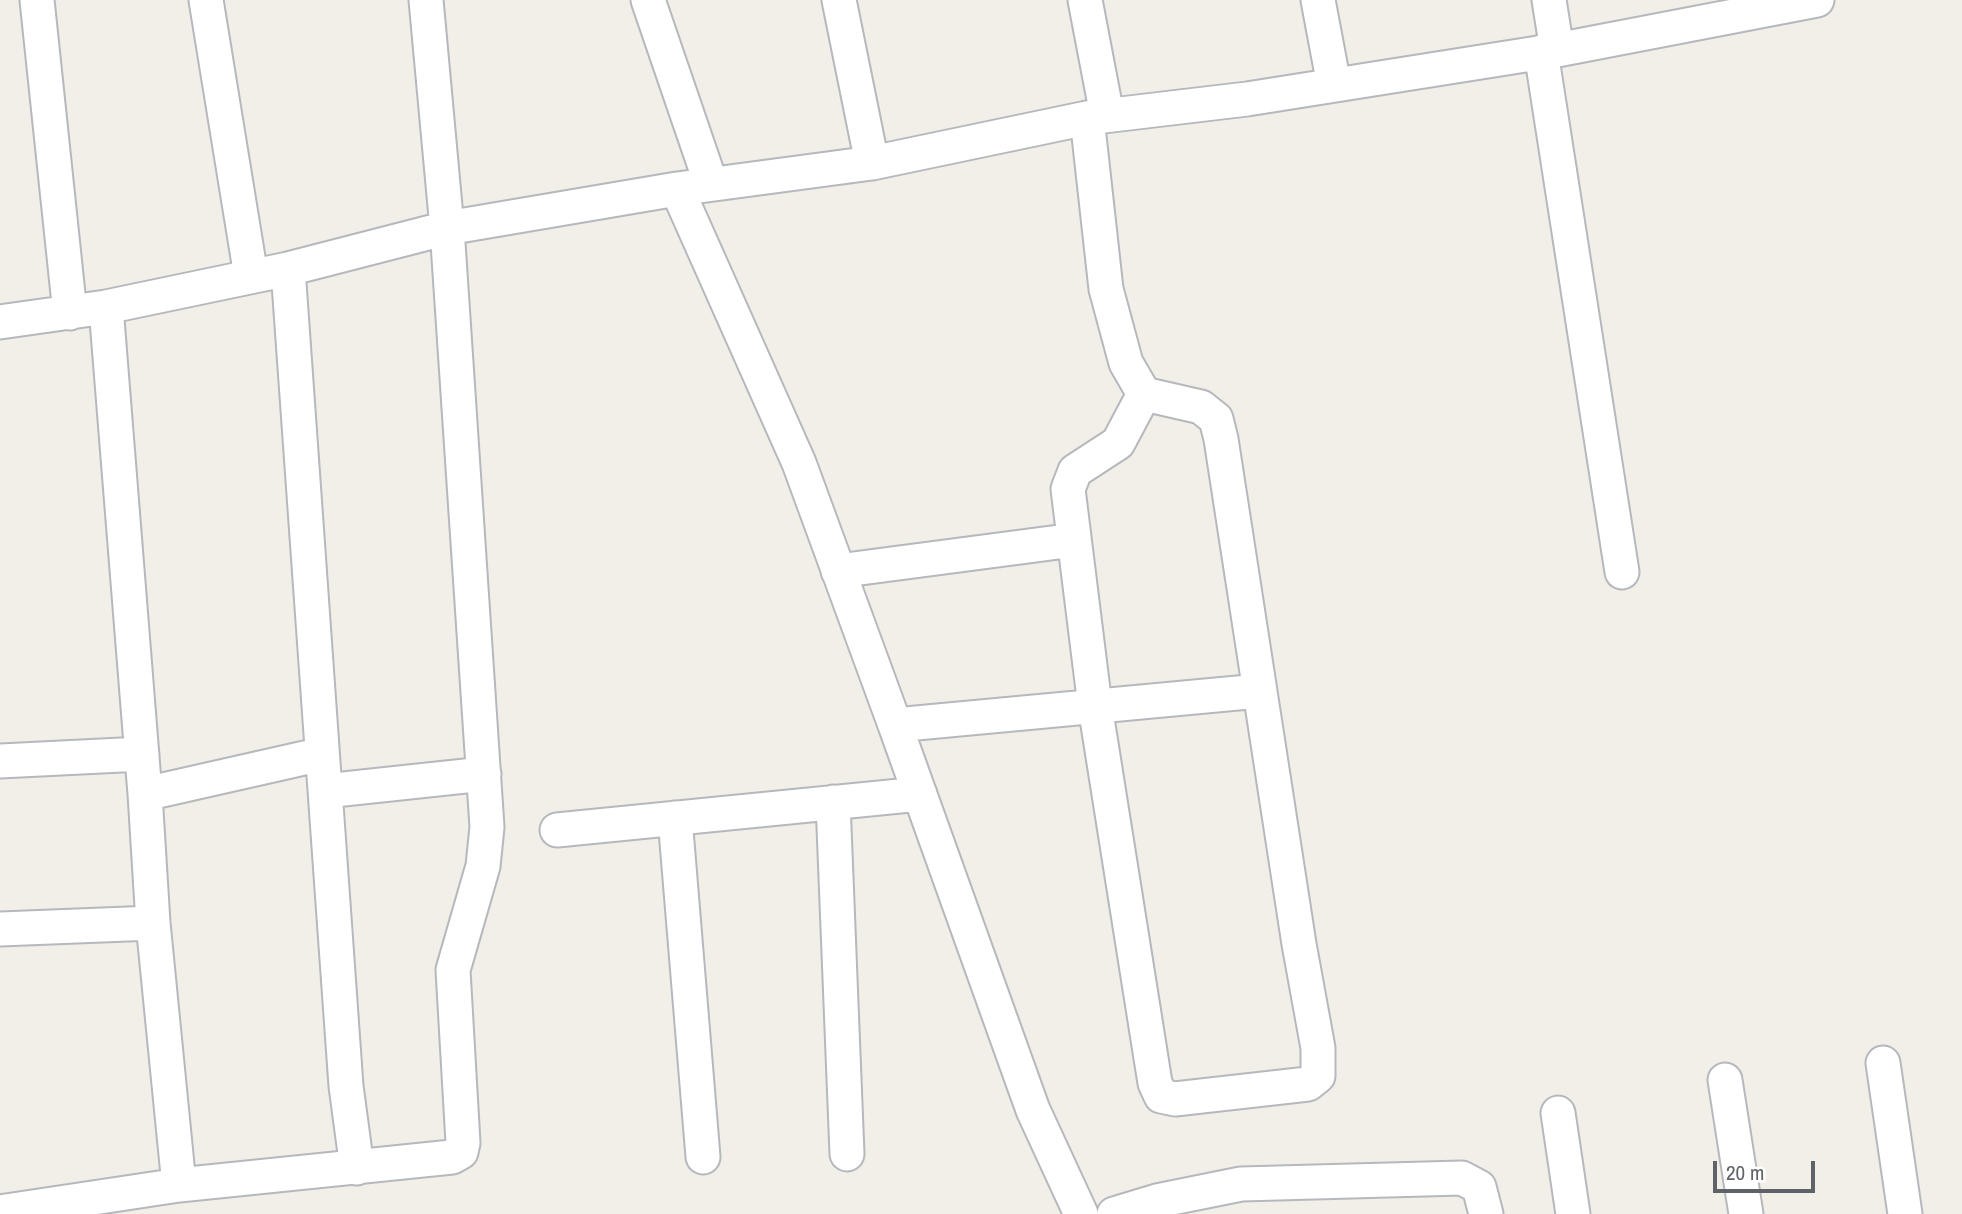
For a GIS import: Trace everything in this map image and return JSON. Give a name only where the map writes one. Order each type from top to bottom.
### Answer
[{"type":"street","points":[[37,0],[70,313]]},
{"type":"street","points":[[206,0],[251,276]]},
{"type":"street","points":[[0,1204],[357,1168],[452,1157],[461,1152],[463,1143],[453,970],[483,866],[487,827],[447,228],[426,0]]},
{"type":"street","points":[[648,0],[711,184]]},
{"type":"street","points":[[839,0],[872,163]]},
{"type":"street","points":[[1085,0],[1097,116],[1106,289],[1126,363],[1144,394],[1201,407],[1216,419],[1221,439],[1299,944],[1318,1048],[1318,1076],[1308,1084],[1175,1099],[1161,1096],[1155,1083],[1095,706],[1068,489],[1075,471],[1118,443],[1144,394]]},
{"type":"street","points":[[1318,0],[1334,85]]},
{"type":"street","points":[[1549,0],[1549,51],[1622,572]]},
{"type":"street","points":[[0,322],[106,307],[288,270],[447,228],[677,189],[872,163],[1097,116],[1247,99],[1549,51],[1806,1]]},
{"type":"street","points":[[677,189],[799,463],[1033,1110],[1081,1214]]},
{"type":"street","points":[[288,270],[346,1086],[357,1168]]},
{"type":"street","points":[[106,307],[153,923],[179,1185]]},
{"type":"street","points":[[838,571],[1074,540]]},
{"type":"street","points":[[895,725],[1259,691]]},
{"type":"street","points":[[0,761],[142,754]]},
{"type":"street","points":[[145,794],[323,754]]},
{"type":"street","points":[[325,792],[484,774]]},
{"type":"street","points":[[557,830],[920,794]]},
{"type":"street","points":[[833,802],[847,1154]]},
{"type":"street","points":[[675,818],[703,1157]]},
{"type":"street","points":[[0,929],[153,923]]},
{"type":"street","points":[[1883,1063],[1905,1214]]},
{"type":"street","points":[[1725,1080],[1746,1214]]},
{"type":"street","points":[[1559,1113],[1573,1214]]},
{"type":"street","points":[[1114,1214],[1157,1200],[1241,1184],[1462,1178],[1479,1187],[1486,1214]]}]
